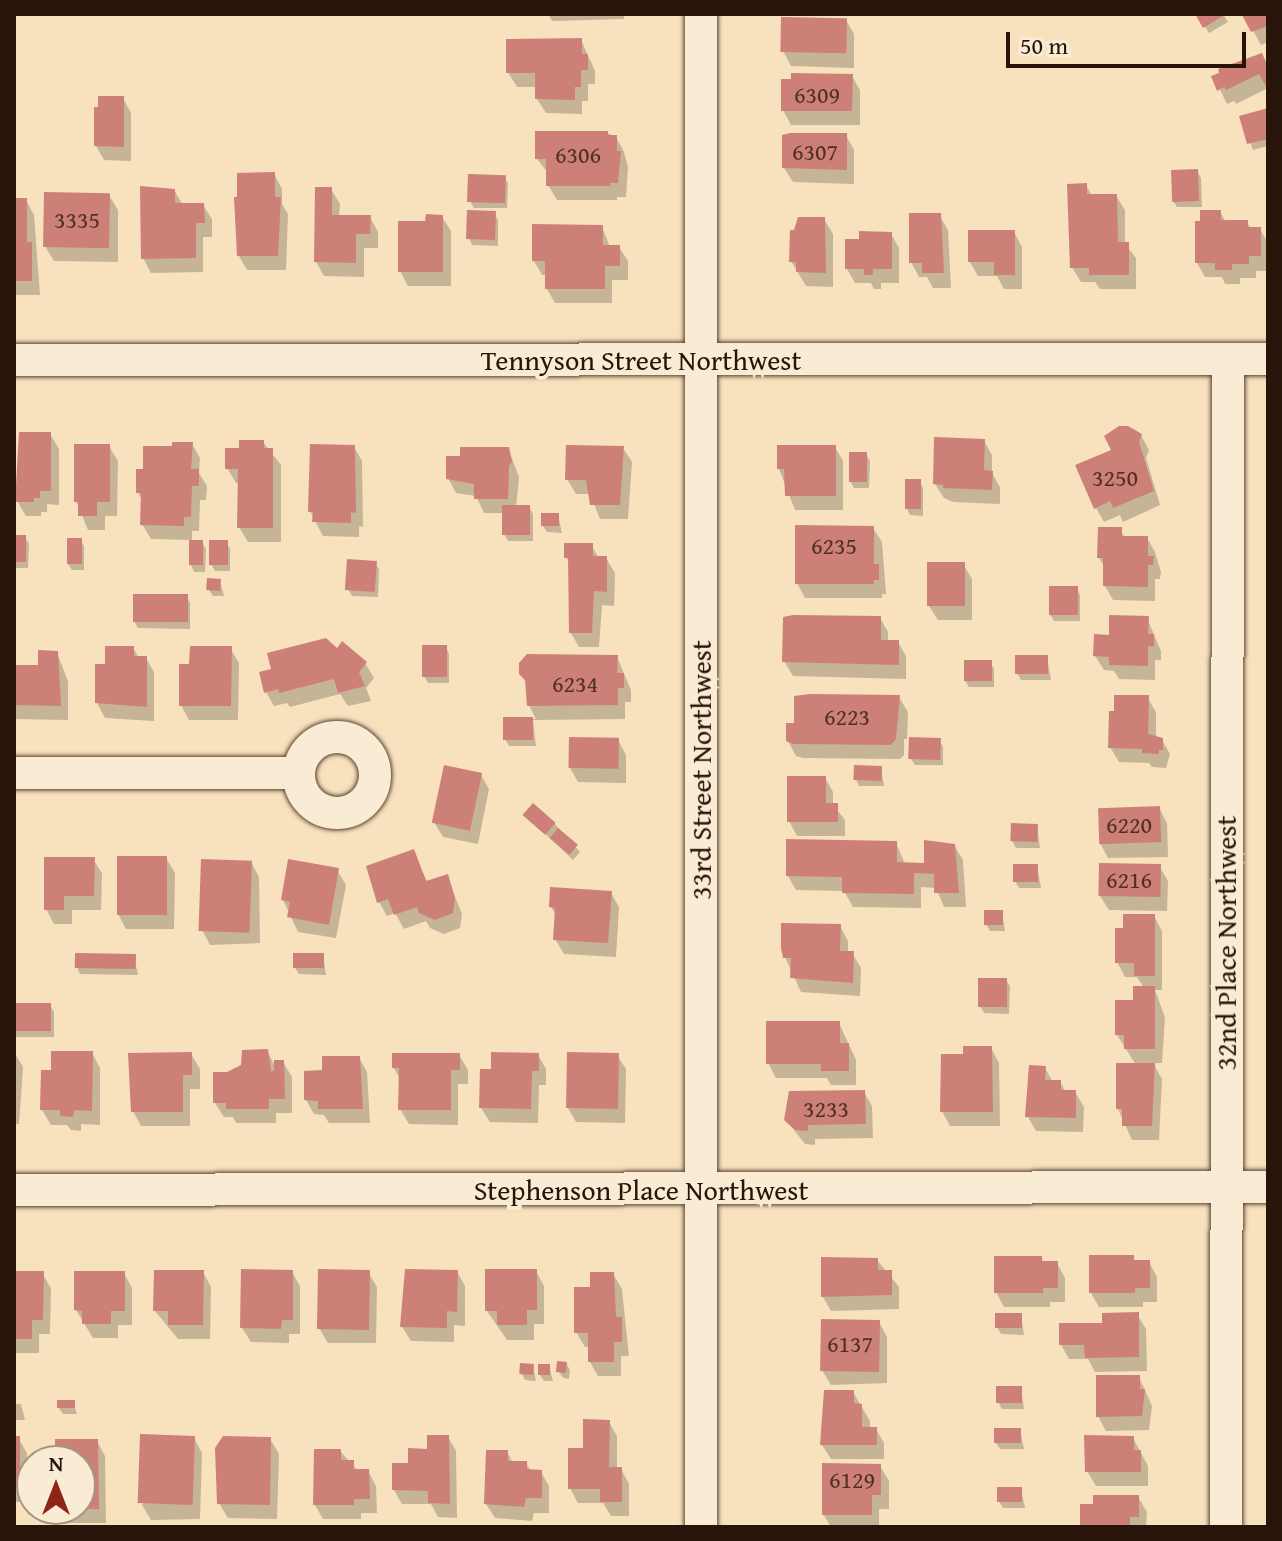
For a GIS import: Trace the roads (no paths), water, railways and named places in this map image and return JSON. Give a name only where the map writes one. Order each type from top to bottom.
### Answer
[{"type":"street","name":"33rd Street Northwest","points":[[701,14],[701,1527]]},
{"type":"street","name":"32nd Place Northwest","points":[[1226,1527],[1228,359]]},
{"type":"street","name":"Tennyson Street Northwest","points":[[14,360],[1268,359]]},
{"type":"street","points":[[14,773],[299,773]]},
{"type":"street","name":"Stephenson Place Northwest","points":[[14,1190],[1268,1187]]}]
